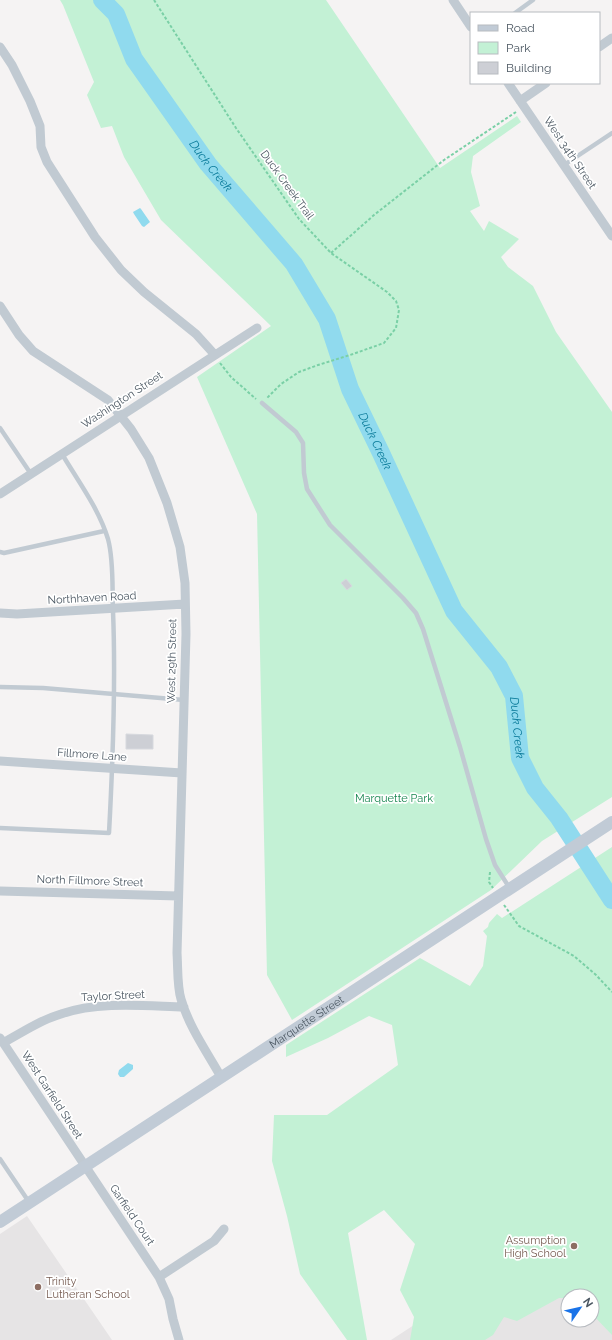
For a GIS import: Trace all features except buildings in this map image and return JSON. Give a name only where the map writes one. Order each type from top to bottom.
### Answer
[{"type":"main road","name":"Marquette Street","points":[[0,1222],[612,822]]},
{"type":"street","points":[[453,0],[470,26]]},
{"type":"street","points":[[600,46],[612,38]]},
{"type":"street","points":[[0,47],[12,65],[30,101],[40,126],[41,147],[47,162],[95,237],[121,270],[144,292],[196,334],[215,355]]},
{"type":"street","name":"West 34th Street","points":[[509,84],[611,232]]},
{"type":"street","points":[[522,103],[545,84]]},
{"type":"street","name":"West 29th Street","points":[[0,306],[19,335],[33,351],[108,400],[131,429],[149,458],[167,503],[180,547],[185,583],[185,604],[184,700],[177,953],[181,998],[184,1007],[189,1020],[221,1077]]},
{"type":"street","points":[[0,324],[9,318]]},
{"type":"street","name":"Washington Street","points":[[0,494],[257,328]]},
{"type":"street","name":"Northhaven Road","points":[[0,613],[17,614],[185,604]]},
{"type":"street","name":"Fillmore Lane","points":[[0,761],[182,773]]},
{"type":"street","name":"North Fillmore Street","points":[[0,891],[178,896]]},
{"type":"street","name":"Taylor Street","points":[[2,1040],[62,1013],[90,1007],[128,1005],[184,1007]]},
{"type":"street","name":"West Garfield Street","points":[[2,1040],[85,1166]]},
{"type":"street","name":"Garfield Court","points":[[85,1166],[159,1277],[169,1300],[172,1318],[179,1340]]},
{"type":"street","points":[[159,1277],[214,1241],[224,1229]]},
{"type":"lane","points":[[516,12],[533,0]]},
{"type":"lane","points":[[564,165],[612,133]]},
{"type":"lane","points":[[262,404],[296,432],[303,443],[304,472],[307,489],[330,525],[404,598],[416,613],[428,644],[460,747],[486,839],[495,865],[510,889]]},
{"type":"lane","points":[[0,428],[31,474]]},
{"type":"lane","points":[[0,828],[109,833],[113,769],[114,694],[113,608],[108,540],[97,513],[62,454]]},
{"type":"lane","points":[[0,552],[4,553],[104,531]]},
{"type":"lane","points":[[0,687],[43,688],[184,700]]},
{"type":"lane","points":[[0,1159],[29,1202]]},
{"type":"path","name":"Duck Creek Trail","points":[[154,0],[236,128],[299,218],[331,253],[387,292],[396,301],[399,310],[396,328],[384,342],[299,372],[281,384],[262,404]]},
{"type":"path","points":[[331,253],[374,215],[444,160],[522,103]]},
{"type":"path","points":[[215,355],[231,377],[262,404]]},
{"type":"path","points":[[495,865],[491,868],[489,882],[520,926],[574,956],[596,975],[612,992]]},
{"type":"shaded area","name":"Assumption High School","points":[[612,1196],[612,1340],[391,1340]]},
{"type":"shaded area","name":"Trinity Lutheran School","points":[[27,1216],[112,1340],[0,1340],[0,1234]]},
{"type":"green space","name":"Marquette Park","points":[[60,0],[326,0],[440,168],[517,116],[521,122],[473,156],[471,172],[480,206],[470,211],[484,231],[489,221],[519,239],[501,257],[508,267],[533,286],[556,332],[612,412],[612,797],[542,841],[491,890],[292,1020],[267,975],[257,514],[197,377],[271,326],[161,220],[124,157],[112,126],[101,128],[87,95],[94,82]]},
{"type":"green space","points":[[612,847],[612,1335],[600,1322],[600,1288],[560,1288],[560,1298],[517,1321],[504,1317],[493,1335],[485,1340],[410,1340],[414,1317],[400,1290],[415,1244],[384,1210],[348,1233],[367,1340],[347,1340],[300,1274],[287,1216],[272,1161],[274,1115],[327,1115],[398,1065],[392,1025],[369,1016],[328,1038],[286,1057],[286,1045],[420,958],[470,986],[483,966],[487,936],[483,931],[488,927],[489,923],[497,914],[502,918]]},
{"type":"water","points":[[140,208],[150,222],[144,227],[133,212]]},
{"type":"water","points":[[128,1063],[133,1065],[133,1069],[124,1077],[120,1077],[118,1074],[119,1070]]},
{"type":"waterway","name":"Duck Creek","points":[[102,0],[116,14],[134,59],[208,164],[294,264],[327,319],[350,389],[454,611],[499,667],[514,696],[520,758],[535,788],[559,818],[612,900]]},
{"type":"place","name":"Assumption High School","points":[[574,1246]]},
{"type":"place","name":"Trinity Lutheran School","points":[[38,1287]]}]
